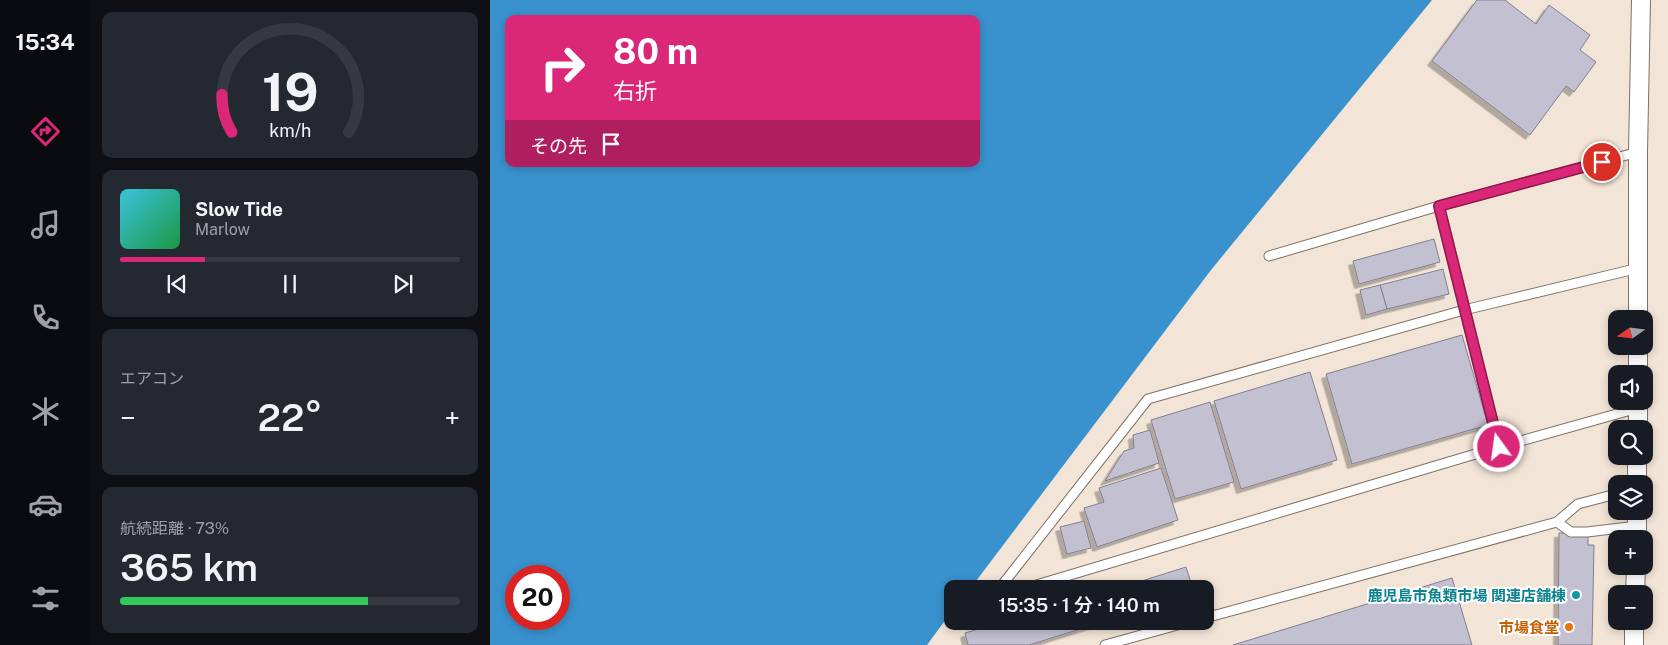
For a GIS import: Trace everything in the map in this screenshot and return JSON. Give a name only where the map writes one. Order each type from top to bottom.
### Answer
[{"type":"street","points":[[1638,310],[1638,152],[1641,0]]},
{"type":"street","points":[[1634,630],[1634,645]]},
{"type":"lane","points":[[1269,256],[1439,206],[1638,152]]},
{"type":"lane","points":[[1439,206],[1499,447]]},
{"type":"lane","points":[[1006,580],[1148,400],[1464,310],[1639,268]]},
{"type":"lane","points":[[1053,580],[1619,410]]},
{"type":"lane","points":[[1214,616],[1557,522],[1578,504],[1608,496]]},
{"type":"lane","points":[[1557,522],[1572,532],[1587,532],[1637,525]]},
{"type":"lane","points":[[1105,645],[1159,630]]},
{"type":"water","points":[[490,0],[1432,0],[1211,270],[977,580],[944,580],[944,622],[927,645],[490,645]]},
{"type":"building","points":[[1477,0],[1505,0],[1536,24],[1549,5],[1590,35],[1580,50],[1596,62],[1574,92],[1566,86],[1530,135],[1432,61]]},
{"type":"building","points":[[1434,239],[1440,262],[1359,284],[1353,261]]},
{"type":"building","points":[[1443,269],[1449,294],[1387,309],[1380,285]]},
{"type":"building","points":[[1380,285],[1387,309],[1366,315],[1360,290]]},
{"type":"building","points":[[1462,335],[1488,425],[1352,464],[1326,374]]},
{"type":"building","points":[[1310,372],[1337,460],[1241,489],[1214,401]]},
{"type":"building","points":[[1210,402],[1234,482],[1175,499],[1151,420]]},
{"type":"building","points":[[1150,430],[1159,463],[1105,481],[1124,451],[1134,448],[1133,435]]},
{"type":"building","points":[[1161,468],[1178,520],[1097,547],[1084,508],[1104,502],[1099,488]]},
{"type":"building","points":[[1084,521],[1091,548],[1067,554],[1060,527]]},
{"type":"building","name":"鹿児島市魚類市場 関連店舗棟","points":[[1559,533],[1588,533],[1588,545],[1594,545],[1592,645],[1558,645]]},
{"type":"building","points":[[1186,567],[1190,580],[1145,580]]},
{"type":"building","points":[[1452,578],[1472,645],[1233,645]]},
{"type":"building","points":[[975,630],[1077,630],[1029,645],[968,645],[965,633]]},
{"type":"place","name":"鹿児島市魚類市場 関連店舗棟","points":[[1576,595]]},
{"type":"place","name":"市場食堂","points":[[1569,627]]},
{"type":"route","points":[[1499,447],[1439,206],[1602,162]]}]
